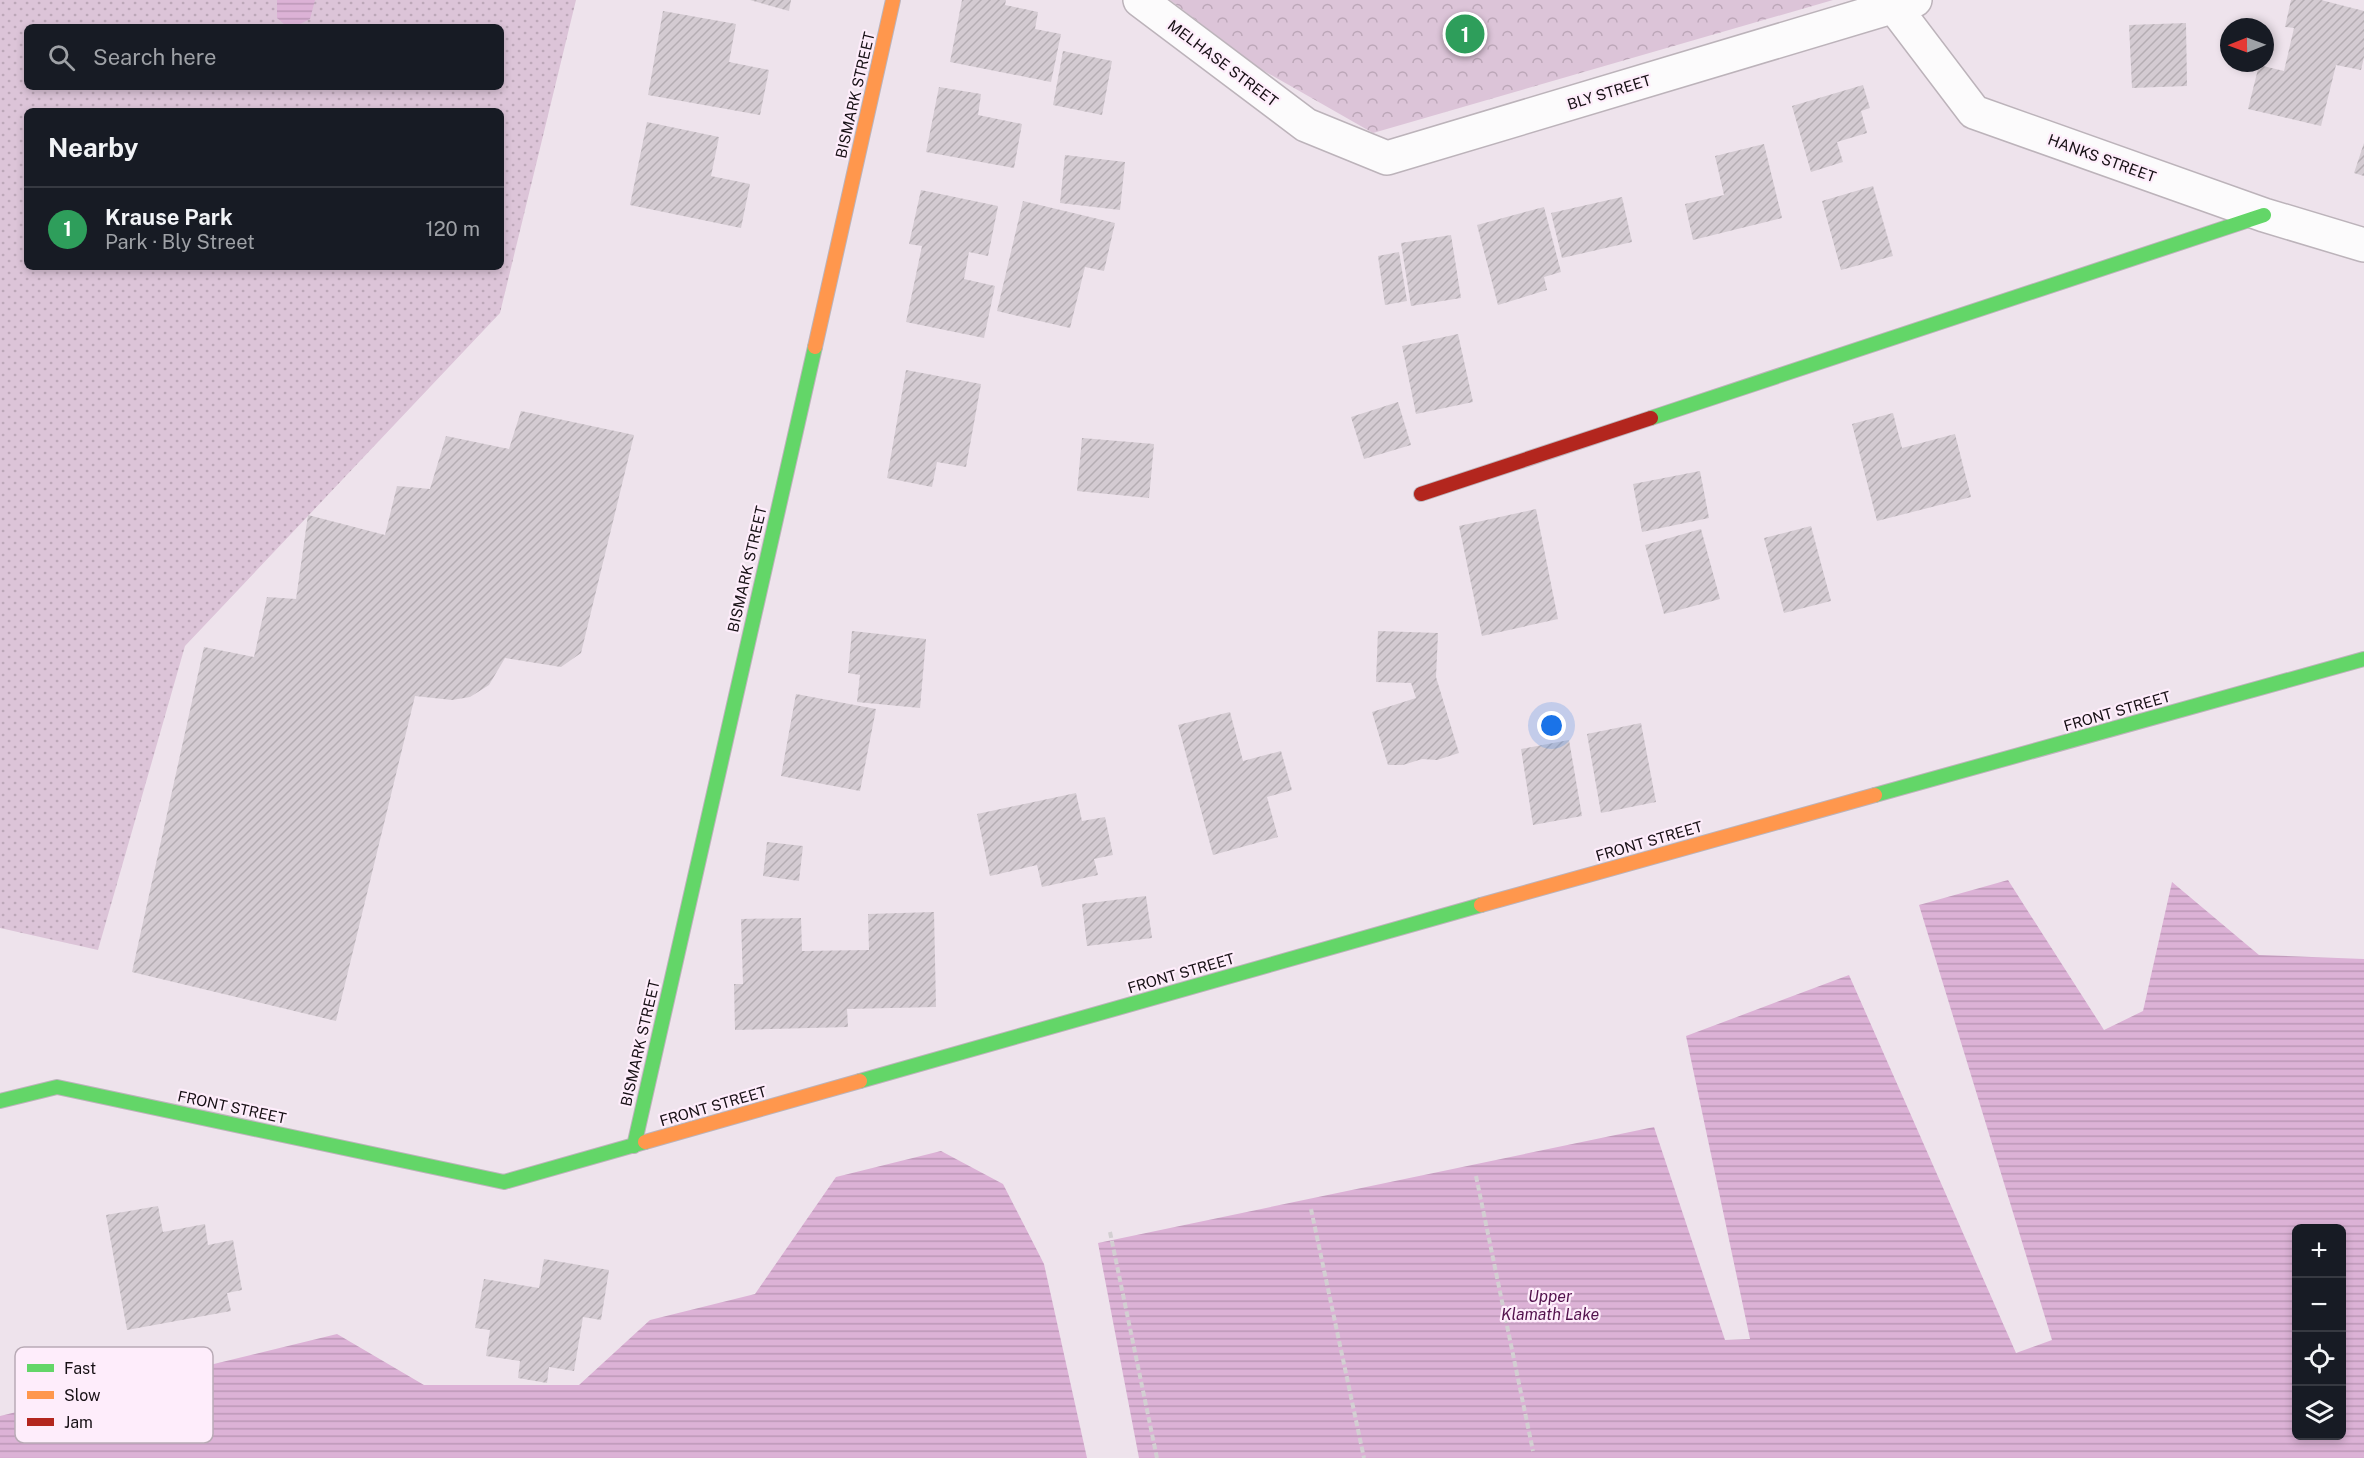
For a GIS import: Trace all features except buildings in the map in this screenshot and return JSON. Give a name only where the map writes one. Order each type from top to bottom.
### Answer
[{"type":"street","name":"BISMARK STREET","points":[[634,1146],[893,0]]},
{"type":"street","name":"MELHASE STREET","points":[[1140,0],[1306,125]]},
{"type":"street","name":"BLY STREET","points":[[1306,125],[1388,158],[1900,2]]},
{"type":"street","name":"HANKS STREET","points":[[1900,2],[1974,112],[2264,215],[2364,245]]},
{"type":"street","points":[[1421,494],[2264,215]]},
{"type":"street","name":"FRONT STREET","points":[[0,1101],[57,1087],[504,1182],[1368,937],[2364,659]]},
{"type":"path","points":[[1476,1176],[1533,1451]]},
{"type":"path","points":[[1311,1209],[1364,1458]]},
{"type":"path","points":[[1110,1232],[1157,1458]]},
{"type":"green space","points":[[0,0],[576,0],[500,313],[185,646],[98,950],[0,928]]},
{"type":"green space","points":[[1170,0],[1833,0],[1373,133],[1259,68]]},
{"type":"water","points":[[277,0],[315,0],[310,19],[300,24],[284,24],[277,18]]},
{"type":"water","name":"Upper Klamath Lake","points":[[2008,880],[2104,1030],[2143,1011],[2172,882],[2259,955],[2364,959],[2364,1458],[1139,1458],[1098,1243],[1654,1127],[1725,1340],[1750,1339],[1686,1036],[1849,975],[2016,1353],[2052,1340],[1919,905]]},
{"type":"water","points":[[941,1151],[1003,1184],[1044,1264],[1087,1458],[0,1458],[0,1416],[15,1412],[15,1443],[213,1443],[213,1364],[337,1334],[424,1385],[579,1385],[650,1320],[755,1294],[836,1177]]},
{"type":"traffic: fast","points":[[1651,418],[2264,215]]},
{"type":"traffic: fast","points":[[634,1146],[815,347]]},
{"type":"traffic: fast","points":[[1875,795],[2364,659]]},
{"type":"traffic: fast","points":[[860,1081],[1481,905]]},
{"type":"traffic: fast","points":[[0,1101],[57,1087],[504,1182],[645,1142]]},
{"type":"traffic: slow","points":[[815,347],[893,0]]},
{"type":"traffic: slow","points":[[1481,905],[1875,795]]},
{"type":"traffic: slow","points":[[645,1142],[860,1081]]},
{"type":"traffic: jam","points":[[1421,494],[1651,418]]},
{"type":"place","name":"Krause Park","points":[[1465,34]]}]
